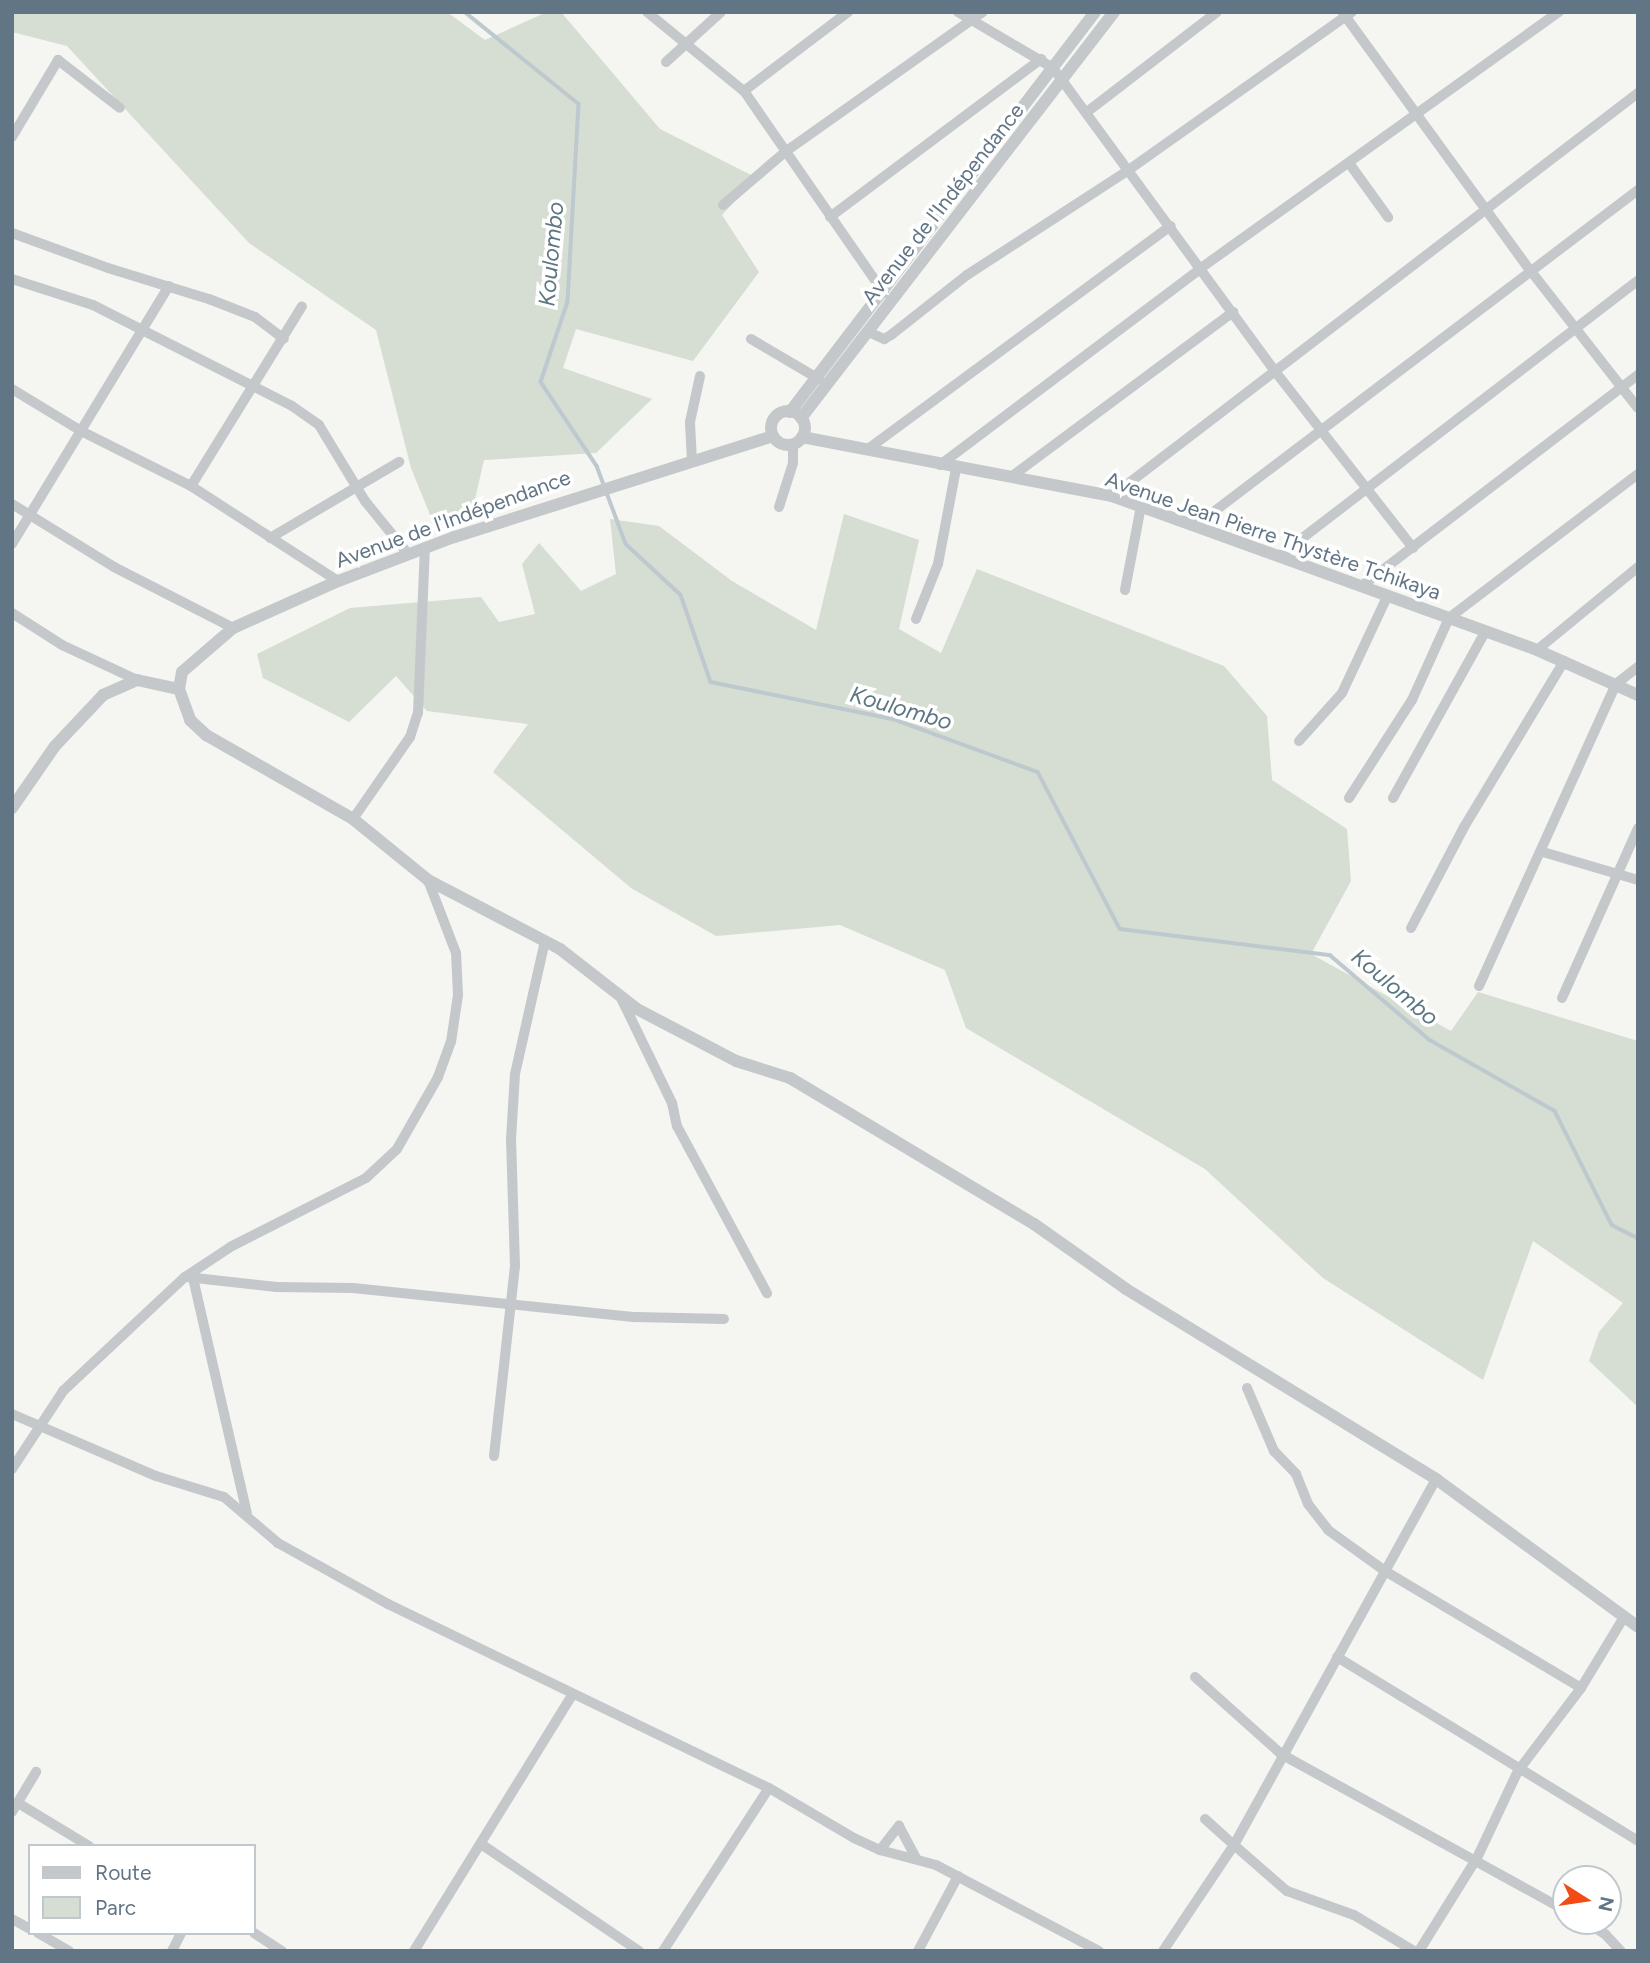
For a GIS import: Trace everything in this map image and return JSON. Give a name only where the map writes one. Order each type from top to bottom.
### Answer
[{"type":"street","points":[[647,12],[685,40],[744,91],[884,293]]},
{"type":"street","points":[[666,62],[685,40],[721,12]]},
{"type":"street","points":[[744,91],[848,12]]},
{"type":"street","points":[[958,12],[1053,68],[1130,169],[1274,370],[1413,548]]},
{"type":"street","points":[[723,205],[785,152],[983,12]]},
{"type":"street","name":"Avenue de l'Indépendance","points":[[795,415],[819,379],[1095,12]]},
{"type":"street","name":"Avenue de l'Indépendance","points":[[795,415],[869,332],[1114,12]]},
{"type":"street","points":[[1087,112],[1217,12]]},
{"type":"street","points":[[940,465],[1202,268],[1559,12]]},
{"type":"street","points":[[869,332],[884,339],[891,335],[967,275],[1130,169],[1347,14],[1530,270],[1638,408]]},
{"type":"street","points":[[830,217],[1041,59]]},
{"type":"street","points":[[12,137],[58,60],[120,108]]},
{"type":"street","points":[[1112,496],[1485,207],[1638,93]]},
{"type":"street","points":[[1349,163],[1388,217]]},
{"type":"street","points":[[1195,526],[1638,190]]},
{"type":"street","points":[[868,449],[1171,226]]},
{"type":"street","points":[[12,233],[255,317],[284,339]]},
{"type":"street","points":[[12,279],[93,305],[255,386],[319,425],[358,490],[408,554]]},
{"type":"street","points":[[1279,556],[1638,281]]},
{"type":"street","points":[[12,544],[170,286]]},
{"type":"street","points":[[191,486],[303,306]]},
{"type":"street","points":[[1011,477],[1233,312]]},
{"type":"street","points":[[751,339],[819,379]]},
{"type":"street","points":[[1363,585],[1638,375]]},
{"type":"street","points":[[692,461],[690,422],[700,376]]},
{"type":"street","points":[[12,389],[81,431],[191,486],[338,581]]},
{"type":"street","points":[[773,436],[774,419],[795,415],[797,440],[793,463],[779,507]]},
{"type":"street","name":"Avenue de l'Indépendance","points":[[180,688],[182,671],[233,628],[338,581],[616,482],[773,436]]},
{"type":"street","name":"Avenue Jean Pierre Thystère Tchikaya","points":[[773,436],[781,444],[797,440],[868,449],[956,469],[1112,496],[1537,650],[1638,695]]},
{"type":"street","points":[[270,538],[358,490],[399,462]]},
{"type":"street","points":[[916,619],[938,564],[956,469]]},
{"type":"street","points":[[1349,798],[1412,699],[1449,618],[1638,474]]},
{"type":"street","points":[[12,504],[114,567],[233,628]]},
{"type":"street","points":[[1125,590],[1140,506]]},
{"type":"street","points":[[353,819],[410,737],[418,713],[425,548]]},
{"type":"street","points":[[1537,650],[1638,567]]},
{"type":"street","points":[[1299,741],[1342,693],[1388,595]]},
{"type":"street","points":[[12,613],[62,645],[137,680],[180,688],[190,720],[206,735],[353,819],[428,880],[545,941],[620,995],[694,1042],[790,1078],[1034,1224],[1126,1289],[1436,1479],[1638,1627]]},
{"type":"street","points":[[1393,798],[1485,632]]},
{"type":"street","points":[[1411,929],[1464,827],[1564,661]]},
{"type":"street","points":[[1479,986],[1544,852],[1616,684],[1638,667]]},
{"type":"street","points":[[12,808],[55,746],[103,695],[137,680]]},
{"type":"street","points":[[1562,998],[1638,828]]},
{"type":"street","points":[[1544,852],[1638,880]]},
{"type":"street","points":[[12,1469],[37,1427],[106,1347],[189,1278],[232,1246],[366,1178],[397,1149],[420,1112],[451,1042],[458,995],[456,953],[428,880]]},
{"type":"street","points":[[494,1456],[508,1306],[515,1266],[511,1139],[514,1074],[545,941]]},
{"type":"street","points":[[620,995],[672,1103],[677,1126],[767,1293]]},
{"type":"street","points":[[189,1278],[276,1287],[353,1289],[508,1306],[724,1319]]},
{"type":"street","points":[[189,1278],[247,1513]]},
{"type":"street","points":[[1247,1388],[1274,1451],[1296,1474],[1308,1504],[1328,1530],[1385,1571],[1581,1688]]},
{"type":"street","points":[[12,1414],[156,1476],[203,1488],[247,1513],[297,1555],[769,1788],[880,1850],[916,1858],[958,1876],[1099,1951]]},
{"type":"street","points":[[1163,1951],[1234,1844],[1281,1754],[1436,1479]]},
{"type":"street","points":[[1205,1819],[1287,1891],[1354,1915],[1416,1951],[1477,1858],[1518,1771],[1581,1688],[1624,1617]]},
{"type":"street","points":[[1337,1657],[1518,1771],[1638,1841]]},
{"type":"street","points":[[1195,1677],[1281,1754],[1477,1858],[1552,1903]]},
{"type":"street","points":[[414,1951],[573,1693]]},
{"type":"street","points":[[36,1772],[15,1807],[85,1844]]},
{"type":"street","points":[[665,1950],[769,1788]]},
{"type":"street","points":[[880,1850],[900,1826],[916,1858]]},
{"type":"street","points":[[481,1844],[639,1951]]},
{"type":"street","points":[[918,1951],[958,1876]]},
{"type":"street","points":[[12,1919],[28,1928]]},
{"type":"street","points":[[256,1934],[282,1951]]},
{"type":"street","points":[[41,1935],[69,1951]]},
{"type":"street","points":[[172,1951],[180,1935]]},
{"type":"street","points":[[1606,1935],[1621,1951]]},
{"type":"green space","points":[[12,12],[447,12],[485,40],[547,12],[561,12],[660,129],[757,178],[722,215],[759,272],[693,361],[576,329],[563,368],[652,399],[596,453],[484,460],[472,512],[435,527],[411,468],[376,330],[249,243],[67,46],[12,32]]},
{"type":"green space","points":[[844,514],[919,540],[899,629],[941,653],[977,569],[1224,666],[1267,716],[1272,780],[1347,829],[1351,881],[1311,954],[1451,1031],[1478,992],[1638,1041],[1638,1407],[1589,1361],[1599,1332],[1623,1303],[1533,1241],[1483,1380],[1323,1278],[1205,1169],[966,1028],[945,970],[840,925],[716,936],[631,888],[493,772],[528,724],[427,711],[396,676],[349,722],[263,678],[257,654],[350,608],[481,597],[499,622],[535,614],[522,564],[539,543],[581,591],[616,574],[610,519],[659,526],[732,581],[816,630]]},
{"type":"waterway","name":"Koulombo","points":[[465,12],[579,104],[568,302],[541,382],[597,466],[626,544],[681,595],[711,682],[893,719],[1038,772],[1120,929],[1330,955],[1430,1040],[1555,1111],[1612,1225],[1638,1238]]}]
